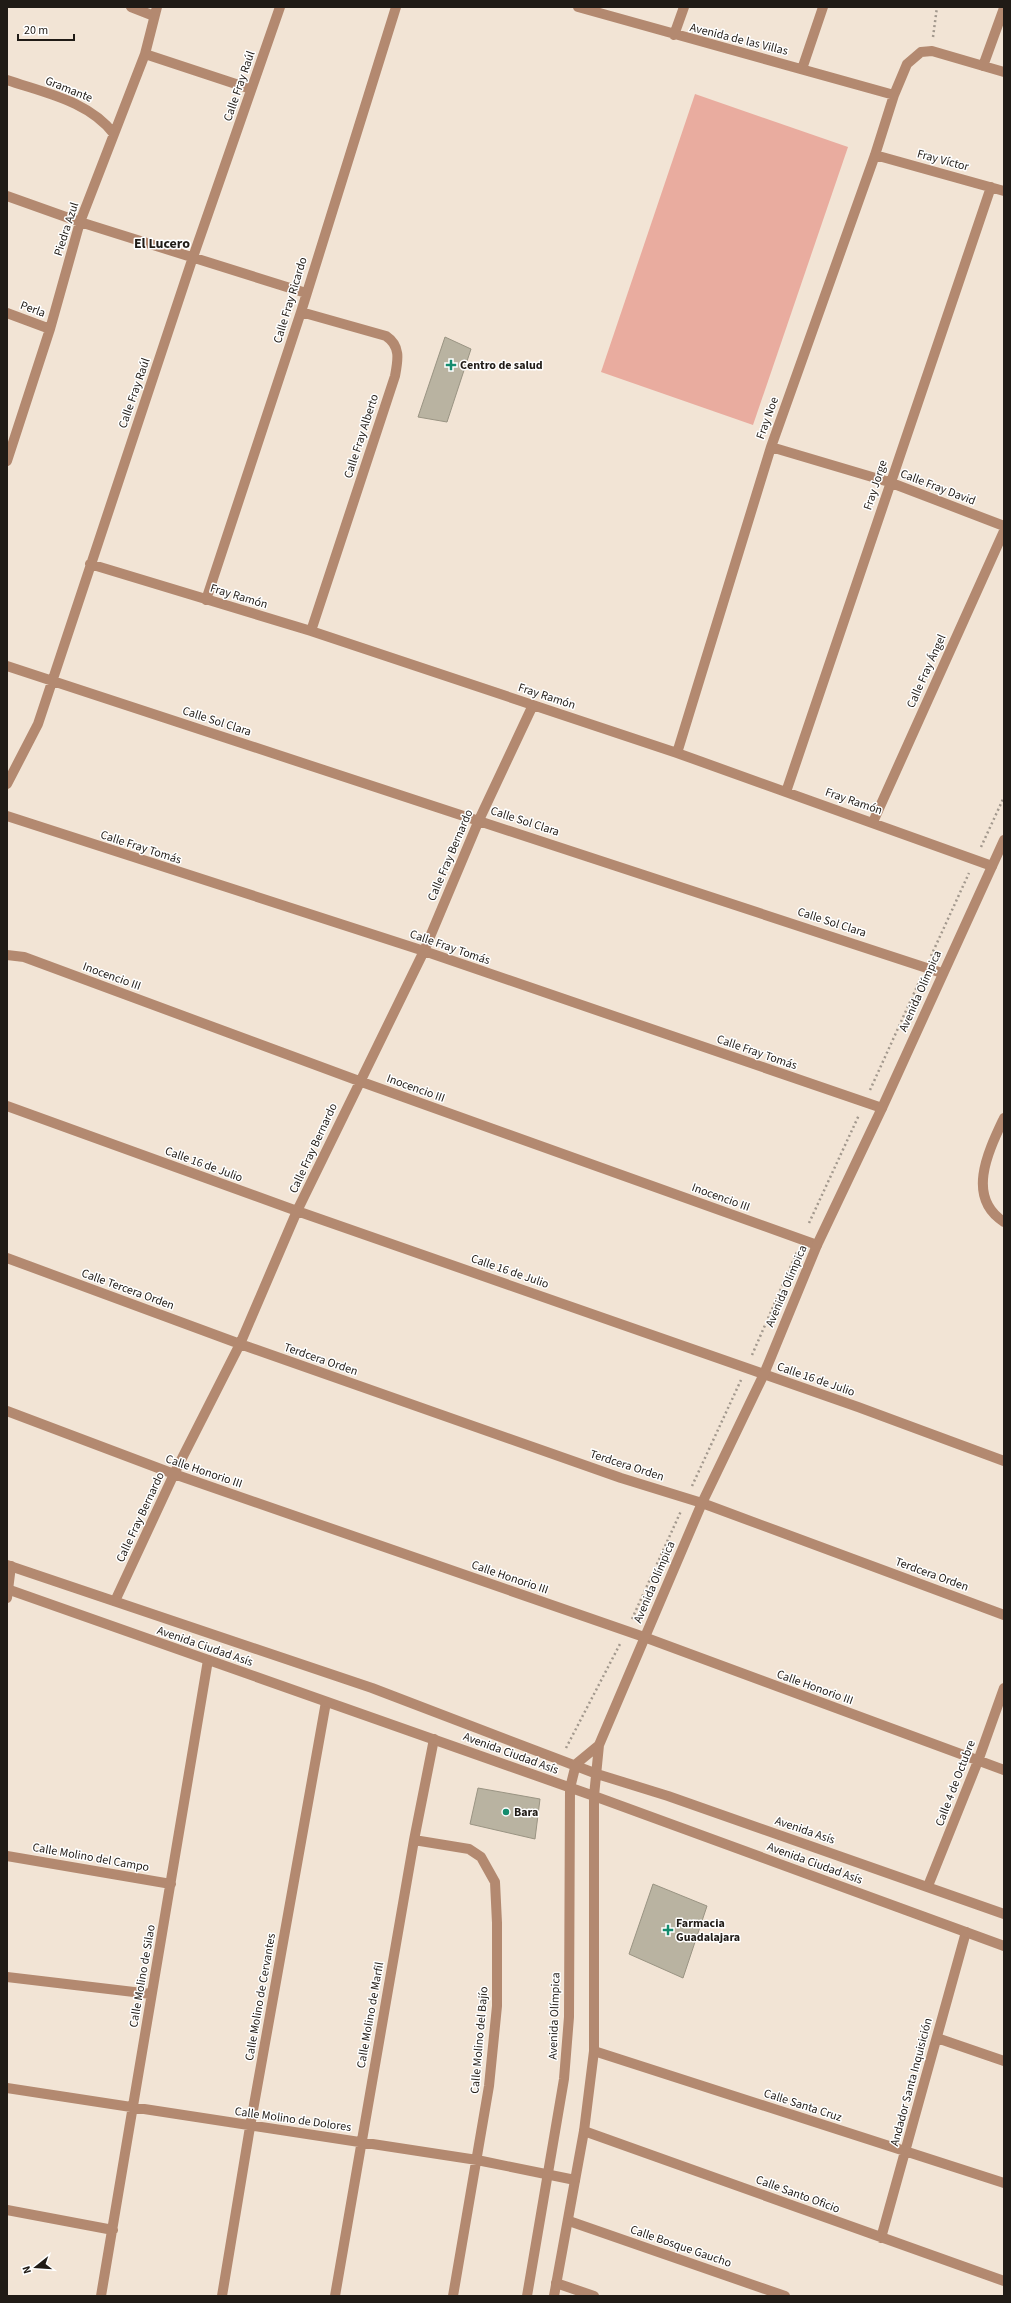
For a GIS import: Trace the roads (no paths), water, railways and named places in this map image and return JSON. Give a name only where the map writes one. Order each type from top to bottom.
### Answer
[{"type":"street","points":[[131,7],[156,11]]},
{"type":"street","name":"Calle Fray Raúl","points":[[7,784],[38,724],[193,257],[280,7]]},
{"type":"street","name":"Calle Fray Ricardo","points":[[206,600],[301,312],[396,7]]},
{"type":"street","name":"Avenida de las Villas","points":[[578,7],[674,35],[802,68],[894,95]]},
{"type":"street","points":[[674,35],[684,7]]},
{"type":"street","points":[[802,68],[823,7]]},
{"type":"street","points":[[1004,8],[983,66],[1004,72]]},
{"type":"street","name":"Piedra Azul","points":[[7,460],[11,435],[50,329],[80,222],[145,54],[156,11]]},
{"type":"street","name":"Fray Noe","points":[[677,753],[771,447],[875,155],[894,95],[907,64],[920,52],[932,51],[983,66]]},
{"type":"street","points":[[145,54],[252,89]]},
{"type":"street","name":"Gramante","points":[[7,80],[85,107],[99,117],[114,134]]},
{"type":"street","name":"Fray Víctor","points":[[875,155],[1004,191]]},
{"type":"street","name":"Fray Jorge","points":[[786,792],[808,734],[890,482],[991,187]]},
{"type":"street","points":[[7,196],[80,222],[306,293]]},
{"type":"street","name":"Calle Fray Alberto","points":[[301,312],[386,336],[392,340],[399,358],[395,376],[311,631]]},
{"type":"street","name":"Perla","points":[[7,313],[50,329]]},
{"type":"street","name":"Calle Fray David","points":[[771,447],[890,482],[1004,526]]},
{"type":"street","name":"Calle Fray Ángel","points":[[873,822],[1004,531]]},
{"type":"street","name":"Fray Ramón","points":[[90,564],[311,631],[677,753],[873,822],[992,866]]},
{"type":"street","name":"Calle Sol Clara","points":[[7,666],[942,973]]},
{"type":"street","name":"Calle Fray Bernardo","points":[[115,1601],[174,1474],[240,1344],[297,1211],[359,1081],[424,951],[479,820],[533,705]]},
{"type":"street","name":"Calle Fray Tomás","points":[[7,816],[424,951],[882,1108]]},
{"type":"street","name":"Avenida Olímpica","points":[[554,2296],[569,2221],[584,2132],[594,2051],[594,1796],[599,1745],[702,1503],[764,1374],[817,1245],[882,1108],[942,973],[1004,840]]},
{"type":"street","name":"Inocencio III","points":[[7,955],[31,960],[359,1081],[817,1245]]},
{"type":"street","name":"Calle 16 de Julio","points":[[7,1106],[297,1211],[764,1374],[1004,1461]]},
{"type":"street","points":[[1004,1118],[984,1166],[982,1186],[987,1203],[997,1218],[1004,1222]]},
{"type":"street","name":"Calle Tercera Orden","points":[[7,1258],[240,1344]]},
{"type":"street","name":"Terdcera Orden","points":[[240,1344],[621,1478],[702,1503],[1004,1615]]},
{"type":"street","name":"Calle Honorio III","points":[[7,1411],[174,1474],[644,1637],[1004,1770]]},
{"type":"street","points":[[8,1592],[9,1566]]},
{"type":"street","name":"Avenida Ciudad Asís","points":[[9,1566],[372,1688],[576,1764],[597,1774]]},
{"type":"street","name":"Avenida Ciudad Asís","points":[[8,1592],[434,1739],[1004,1946]]},
{"type":"street","name":"Calle Molino de Silao","points":[[101,2296],[114,2230],[151,1994],[171,1884],[208,1660]]},
{"type":"street","name":"Calle 4 de Octubre","points":[[928,1886],[978,1761],[1004,1688]]},
{"type":"street","name":"Calle Molino de Cervantes","points":[[222,2296],[250,2126],[326,1702]]},
{"type":"street","name":"Calle Molino de Marfil","points":[[335,2296],[414,1840],[434,1739]]},
{"type":"street","name":"Avenida Olímpica","points":[[527,2296],[564,2079],[569,2017],[570,1788],[576,1764],[599,1745]]},
{"type":"street","name":"Avenida Asís","points":[[597,1774],[928,1886],[1004,1914]]},
{"type":"street","name":"Calle Molino del Bajío","points":[[414,1840],[469,1849],[481,1857],[495,1882],[497,2006],[489,2086],[453,2296]]},
{"type":"street","name":"Calle Molino del Campo","points":[[7,1856],[171,1884]]},
{"type":"street","name":"Andador Santa Inquisición","points":[[881,2238],[966,1932]]},
{"type":"street","points":[[7,1977],[151,1994]]},
{"type":"street","points":[[937,2038],[1004,2061]]},
{"type":"street","name":"Calle Santa Cruz","points":[[594,2051],[1004,2183]]},
{"type":"street","name":"Calle Molino de Dolores","points":[[7,2088],[477,2160],[548,2173],[575,2180]]},
{"type":"street","name":"Calle Santo Oficio","points":[[584,2132],[1004,2281]]},
{"type":"street","points":[[7,2210],[114,2230]]},
{"type":"street","name":"Calle Bosque Gaucho","points":[[569,2221],[784,2296]]},
{"type":"street","points":[[556,2283],[594,2296]]},
{"type":"place","name":"Centro de salud","points":[[451,365]]},
{"type":"place","name":"Bara","points":[[506,1812]]},
{"type":"place","name":"Farmacia Guadalajara","points":[[668,1930]]},
{"type":"district","name":"El Lucero","points":[[162,243]]}]
